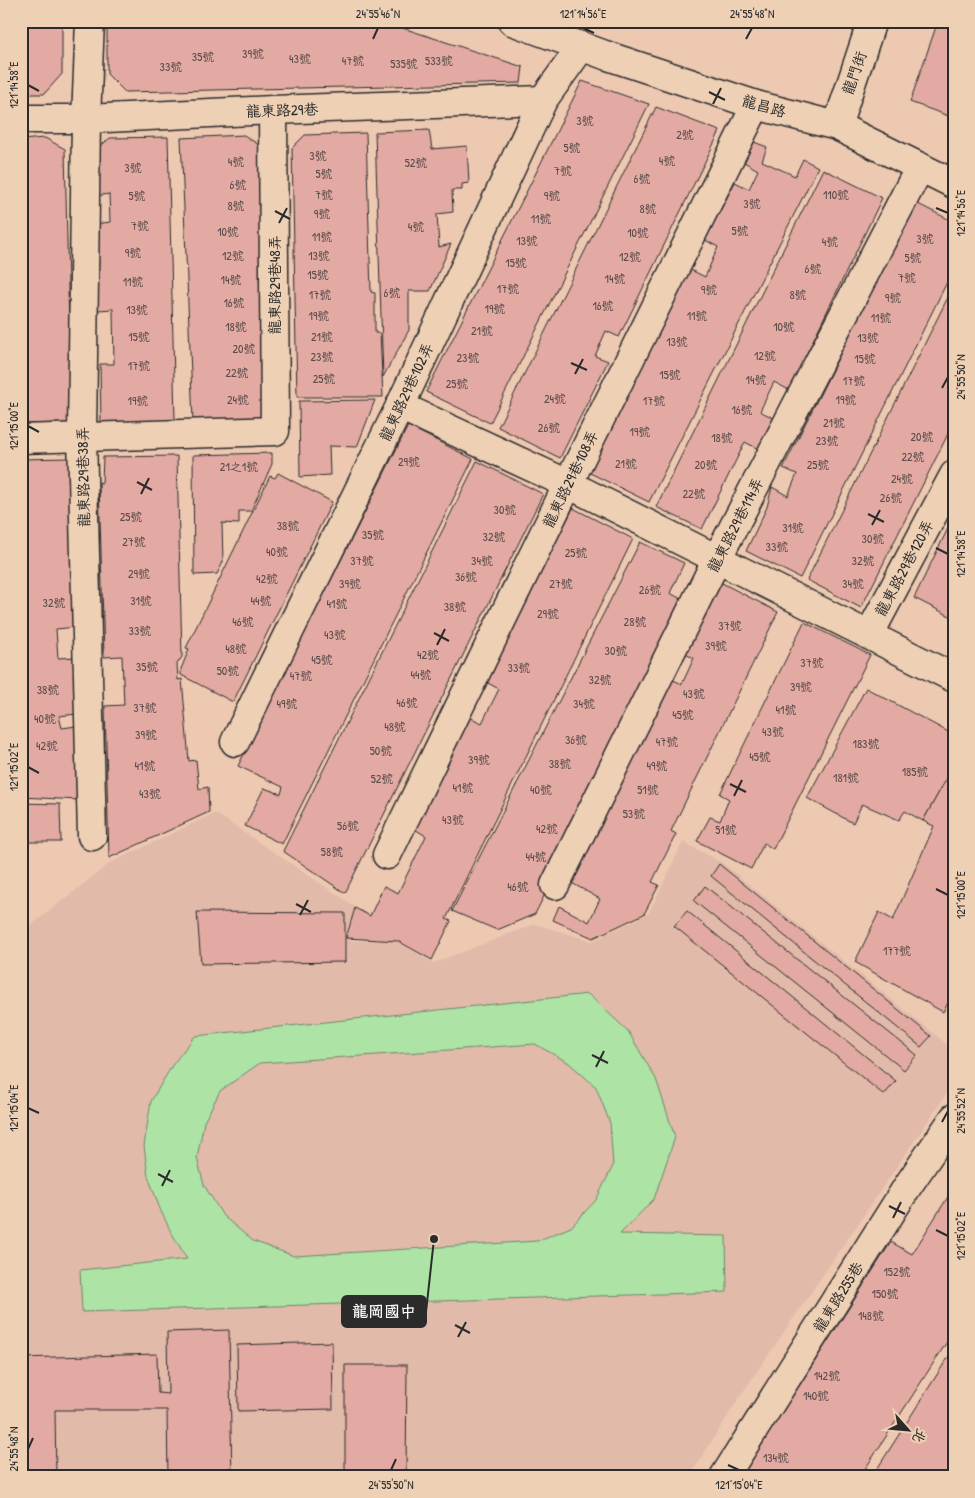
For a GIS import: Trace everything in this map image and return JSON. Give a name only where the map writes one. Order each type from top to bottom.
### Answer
[{"type":"street","name":"龍東路29巷38弄","points":[[90,21],[86,118],[82,436],[92,836]]},
{"type":"street","name":"龍昌路","points":[[512,21],[756,105],[837,126],[954,184]]},
{"type":"street","name":"龍門街","points":[[837,126],[872,21]]},
{"type":"street","name":"龍東路29巷102弄","points":[[235,742],[400,406],[543,100],[582,46]]},
{"type":"street","name":"龍東路29巷","points":[[21,119],[543,100]]},
{"type":"street","name":"龍東路29巷108弄","points":[[387,855],[756,105]]},
{"type":"street","name":"龍東路29巷48弄","points":[[82,436],[275,431],[274,110]]},
{"type":"street","name":"龍東路29巷114弄","points":[[555,885],[717,559],[920,167]]},
{"type":"street","points":[[400,406],[568,484],[954,678]]},
{"type":"street","points":[[21,439],[82,436]]},
{"type":"street","name":"龍東路29巷120弄","points":[[869,635],[954,475]]},
{"type":"street","name":"龍東路255巷","points":[[724,1477],[904,1192],[954,1118]]},
{"type":"shaded area","points":[[215,813],[357,908],[348,927],[350,941],[396,941],[434,963],[535,924],[592,941],[649,913],[683,842],[721,862],[954,1050],[954,1083],[741,1395],[689,1477],[21,1477],[21,933],[110,863]]},
{"type":"green space","points":[[588,994],[628,1031],[656,1079],[675,1137],[654,1199],[620,1234],[726,1236],[727,1292],[82,1312],[80,1270],[187,1259],[160,1209],[148,1176],[144,1146],[151,1101],[173,1064],[195,1036]],"holes":[[[535,1044],[569,1063],[596,1087],[610,1123],[613,1166],[596,1200],[571,1227],[537,1241],[294,1256],[253,1241],[223,1216],[204,1185],[197,1158],[204,1122],[220,1091],[260,1063]]]},
{"type":"building","points":[[21,21],[62,21],[62,74],[44,94],[21,94]]},
{"type":"building","points":[[107,21],[381,21],[523,67],[521,83],[125,92],[107,74]]},
{"type":"building","points":[[938,21],[954,21],[954,118],[910,102]]},
{"type":"building","points":[[582,81],[649,104],[490,423],[426,392]]},
{"type":"building","points":[[656,107],[720,131],[619,337],[606,331],[595,356],[608,361],[560,458],[498,427]]},
{"type":"building","points":[[429,130],[432,149],[467,146],[469,183],[462,184],[462,190],[452,190],[453,212],[437,214],[439,247],[451,244],[430,291],[409,291],[409,330],[383,377],[375,132]]},
{"type":"building","points":[[366,133],[371,292],[375,293],[375,333],[380,333],[383,397],[297,397],[292,148],[305,135]]},
{"type":"building","points":[[244,135],[259,145],[266,419],[193,421],[181,138]]},
{"type":"building","points":[[168,137],[175,420],[101,423],[100,364],[114,364],[113,309],[98,310],[96,224],[110,222],[109,194],[96,196],[98,148],[110,138]]},
{"type":"building","points":[[45,138],[65,149],[71,423],[21,424],[21,140]]},
{"type":"building","points":[[754,142],[767,147],[762,161],[795,176],[803,159],[818,167],[649,502],[590,473],[689,269],[705,277],[718,247],[705,240],[735,182],[749,189],[758,170],[744,162]]},
{"type":"building","points":[[823,169],[882,198],[789,390],[774,382],[760,411],[775,419],[760,450],[745,442],[702,529],[656,507]]},
{"type":"building","points":[[916,203],[954,222],[954,268],[800,578],[746,551],[767,507],[772,487],[788,496],[797,474],[783,468]]},
{"type":"building","points":[[954,285],[954,422],[861,608],[807,580]]},
{"type":"building","points":[[375,400],[357,447],[329,446],[330,475],[300,477],[299,401]]},
{"type":"building","points":[[408,426],[473,459],[282,844],[245,826],[264,788],[281,794],[283,787],[238,766]]},
{"type":"building","points":[[272,453],[272,464],[251,511],[239,511],[239,524],[222,523],[223,562],[217,574],[194,575],[193,455]]},
{"type":"building","points":[[177,456],[182,657],[177,664],[178,680],[182,679],[189,761],[196,760],[199,789],[208,787],[209,812],[109,858],[105,706],[124,705],[122,656],[104,657],[99,482],[102,483],[103,457]]},
{"type":"building","points":[[69,458],[77,627],[56,629],[58,658],[75,657],[77,714],[59,716],[62,728],[76,726],[79,800],[21,797],[21,459]]},
{"type":"building","points":[[477,461],[543,494],[345,893],[283,851]]},
{"type":"building","points":[[278,473],[332,502],[233,702],[181,675],[181,669],[189,649],[186,648],[270,476],[275,478]]},
{"type":"building","points":[[573,508],[633,539],[446,919],[451,921],[432,960],[398,941],[346,938],[355,908],[370,916],[384,886],[398,893],[426,836],[413,828],[469,717],[482,723],[499,689],[486,682]]},
{"type":"building","points":[[954,516],[954,618],[914,598]]},
{"type":"building","points":[[640,542],[684,563],[670,593],[685,601],[535,914],[497,930],[452,911]]},
{"type":"building","points":[[720,582],[778,612],[671,831],[676,834],[652,882],[659,885],[644,914],[593,938],[553,920],[559,906],[589,922],[600,899],[570,882],[671,679],[682,684],[694,658],[685,654]]},
{"type":"building","points":[[804,622],[870,655],[773,849],[764,843],[751,869],[697,841],[710,817],[720,821],[729,799],[720,794]]},
{"type":"building","points":[[866,688],[954,735],[954,765],[923,821],[905,811],[899,820],[862,804],[853,823],[807,798]]},
{"type":"building","points":[[954,765],[954,992],[943,1012],[855,962],[879,912],[893,920],[934,826],[923,821]]},
{"type":"building","points":[[21,803],[60,804],[61,842],[21,842]]},
{"type":"building","points":[[719,864],[931,1036],[921,1047],[711,876]]},
{"type":"building","points":[[705,886],[917,1055],[904,1070],[694,901]]},
{"type":"building","points":[[687,911],[896,1081],[884,1095],[674,926]]},
{"type":"building","points":[[197,912],[345,913],[345,962],[201,964]]},
{"type":"building","points":[[951,1192],[954,1194],[954,1331],[860,1477],[741,1477],[891,1242],[912,1254]]},
{"type":"building","points":[[229,1330],[232,1477],[168,1477],[167,1410],[55,1410],[56,1477],[21,1477],[21,1358],[157,1354],[158,1393],[168,1394],[167,1332]]},
{"type":"building","points":[[332,1342],[333,1409],[238,1411],[237,1345]]},
{"type":"building","points":[[954,1348],[954,1477],[872,1477]]},
{"type":"building","points":[[345,1365],[407,1365],[406,1477],[345,1477]]},
{"type":"place","name":"龍岡國中","points":[[434,1239]]}]
